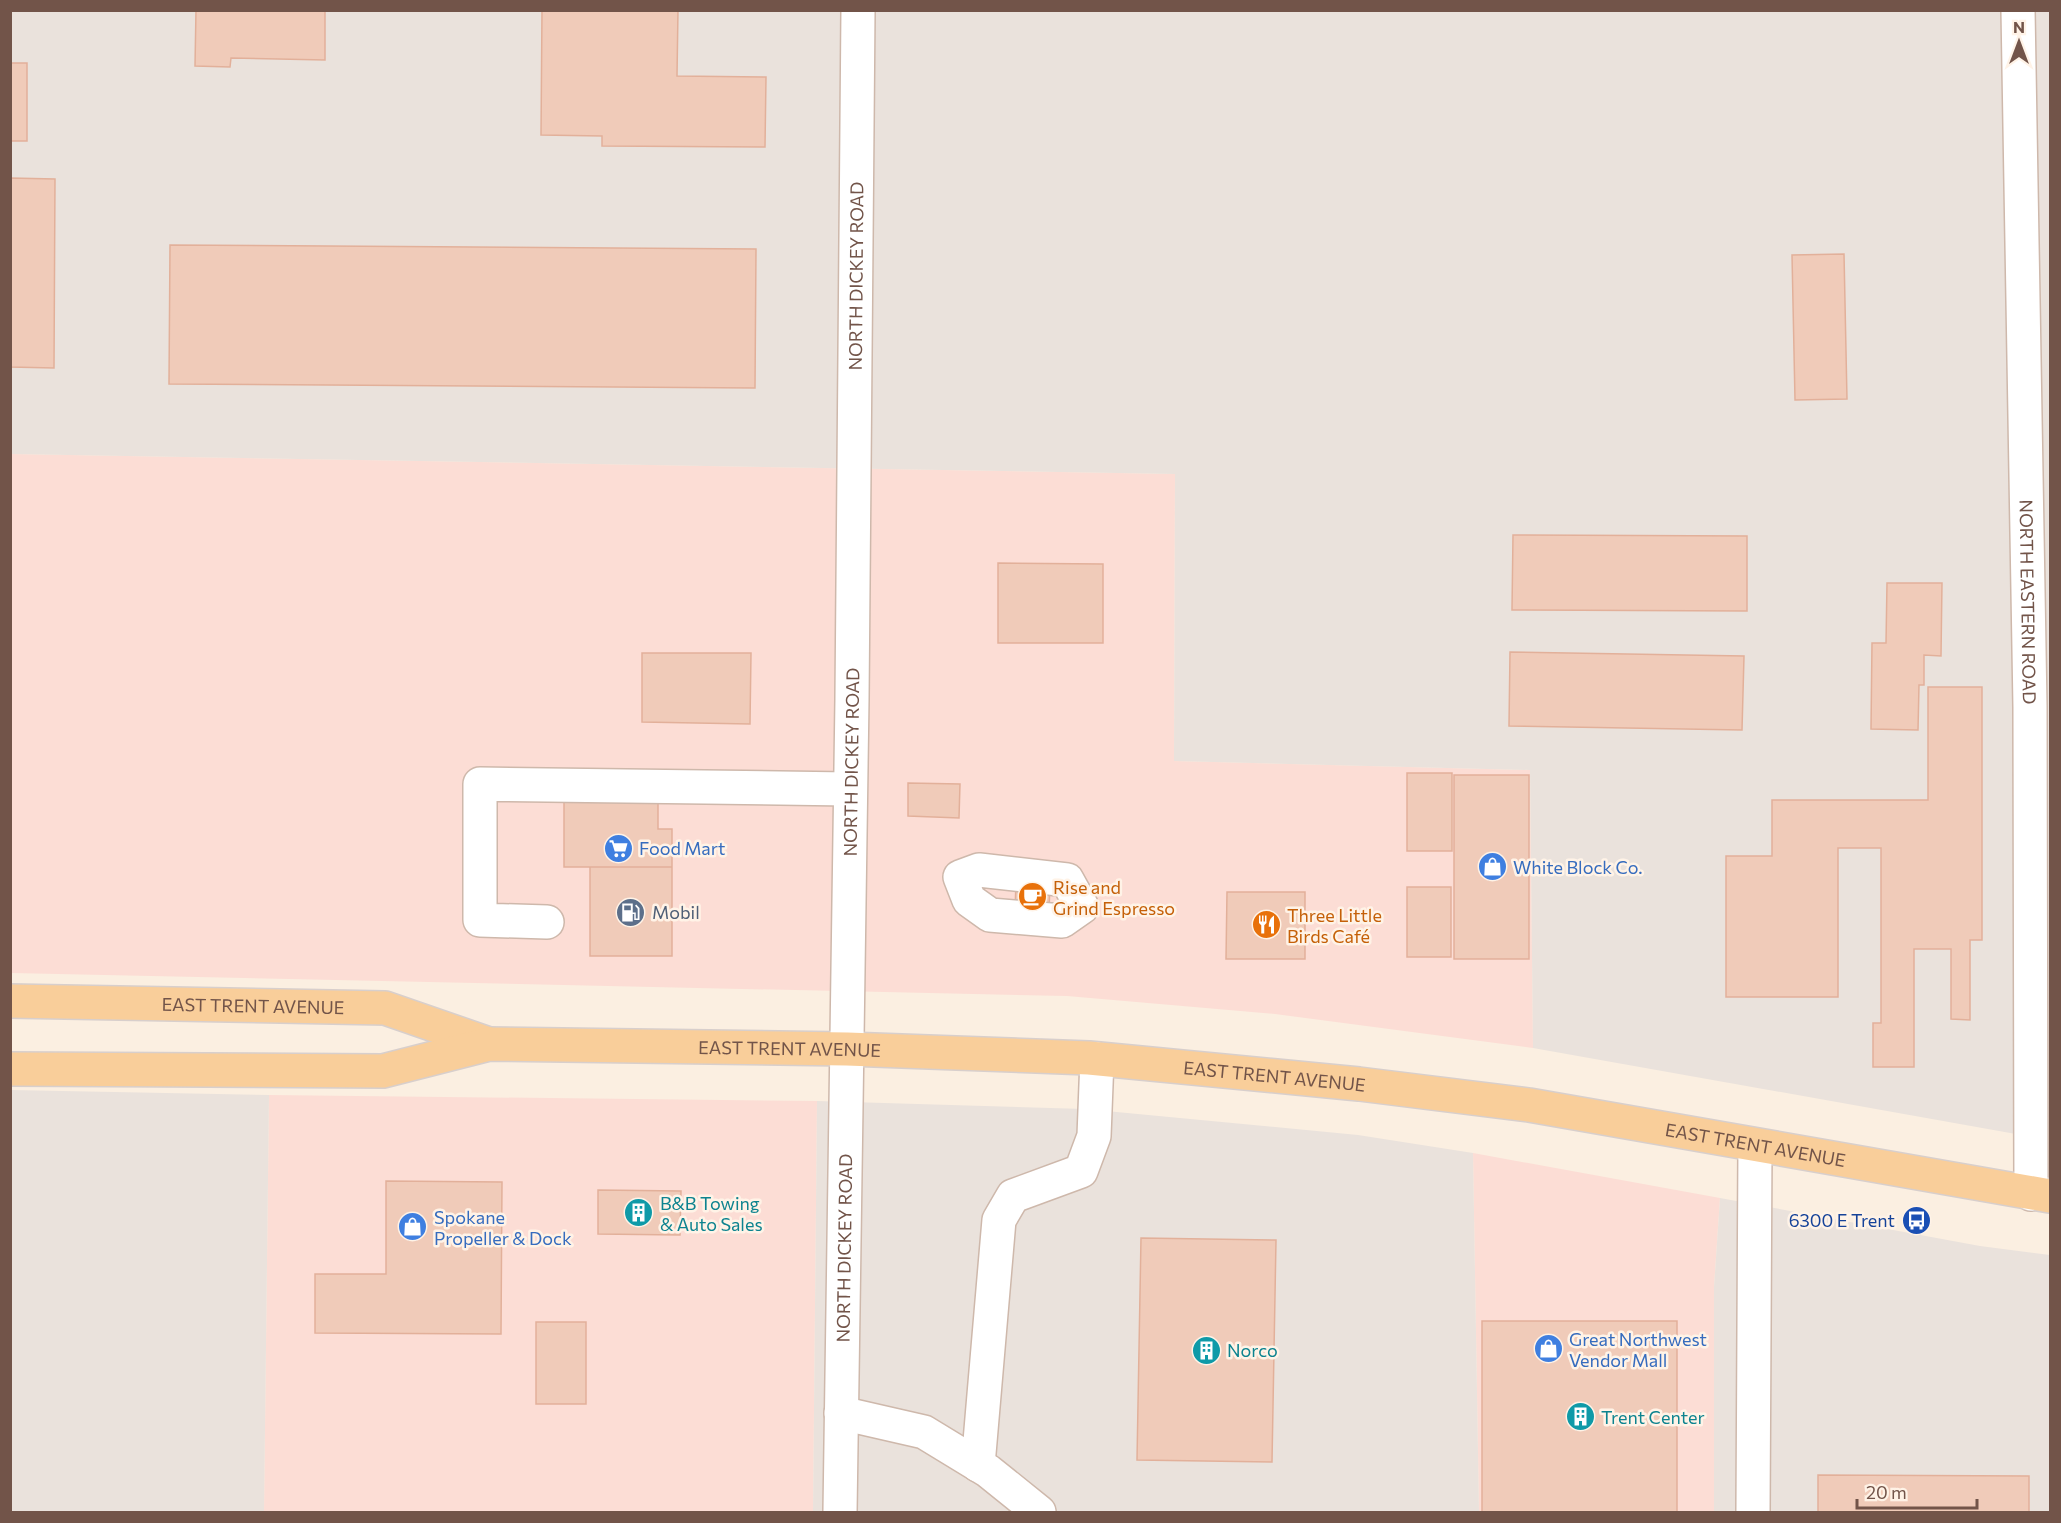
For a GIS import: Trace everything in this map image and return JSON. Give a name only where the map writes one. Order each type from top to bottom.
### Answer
[{"type":"main road","name":"EAST TRENT AVENUE","points":[[10,1000],[385,1008],[489,1044]]},
{"type":"main road","name":"EAST TRENT AVENUE","points":[[10,1069],[383,1071],[489,1044],[847,1049],[1097,1059],[1359,1084],[1529,1105],[2041,1195]]},
{"type":"street","name":"NORTH DICKEY ROAD","points":[[840,1512],[858,10]]},
{"type":"street","name":"NORTH EASTERN ROAD","points":[[2018,10],[2039,550],[2041,1195]]},
{"type":"street","points":[[547,922],[480,920],[480,784],[849,789]]},
{"type":"street","points":[[978,1465],[999,1220],[1013,1196],[1081,1171],[1094,1136],[1097,1059]]},
{"type":"street","points":[[1752,1512],[1755,1146]]},
{"type":"street","points":[[841,1413],[924,1432],[978,1465],[1039,1512]]},
{"type":"shaded area","points":[[11,11],[2050,11],[2050,1140],[1533,1048],[1530,770],[1174,761],[1175,474],[11,454]]},
{"type":"shaded area","points":[[11,454],[1175,474],[1174,761],[1530,770],[1533,1048],[1275,1014],[1067,996],[11,973]]},
{"type":"shaded area","points":[[11,1090],[269,1095],[264,1512],[11,1512]]},
{"type":"shaded area","points":[[269,1095],[817,1101],[813,1512],[264,1512]]},
{"type":"shaded area","points":[[817,1101],[1085,1109],[1358,1135],[1473,1153],[1479,1512],[813,1512]]},
{"type":"shaded area","points":[[1473,1153],[1720,1198],[1714,1287],[1714,1512],[1479,1512]]},
{"type":"shaded area","points":[[1720,1198],[1980,1246],[2050,1255],[2050,1512],[1714,1512],[1714,1287]]},
{"type":"building","points":[[196,10],[325,11],[325,60],[231,58],[230,67],[195,66]]},
{"type":"building","points":[[542,10],[678,10],[677,76],[766,77],[765,147],[602,146],[602,136],[541,135]]},
{"type":"building","points":[[10,63],[27,63],[27,141],[10,141]]},
{"type":"building","points":[[10,178],[55,179],[54,368],[10,367]]},
{"type":"building","points":[[170,245],[756,249],[755,388],[169,384]]},
{"type":"building","points":[[1844,254],[1847,399],[1795,400],[1792,255]]},
{"type":"building","points":[[1513,535],[1747,536],[1747,611],[1512,610]]},
{"type":"building","points":[[998,563],[1103,564],[1103,643],[998,643]]},
{"type":"building","points":[[1887,583],[1942,583],[1941,656],[1924,655],[1924,685],[1919,685],[1918,730],[1871,729],[1872,643],[1886,643]]},
{"type":"building","points":[[1510,652],[1744,656],[1742,730],[1509,726]]},
{"type":"building","points":[[642,653],[751,653],[750,724],[642,722]]},
{"type":"building","points":[[1928,687],[1982,687],[1982,940],[1970,940],[1970,1020],[1951,1019],[1951,949],[1914,949],[1914,1067],[1873,1067],[1873,1023],[1881,1023],[1881,848],[1838,848],[1838,997],[1726,997],[1726,856],[1772,856],[1772,800],[1928,800]]},
{"type":"building","points":[[1407,773],[1452,773],[1452,851],[1407,851]]},
{"type":"building","name":"White Block Co.","points":[[1454,775],[1529,775],[1529,959],[1454,959]]},
{"type":"building","points":[[908,783],[960,784],[959,818],[908,816]]},
{"type":"building","name":"Food Mart","points":[[564,792],[658,792],[658,829],[672,829],[672,867],[564,867]]},
{"type":"building","name":"Mobil","points":[[590,867],[672,867],[672,956],[590,956]]},
{"type":"building","name":"Rise and Grind Espresso","points":[[1016,884],[1050,885],[1049,910],[1015,909]]},
{"type":"building","points":[[1407,887],[1451,887],[1451,957],[1407,957]]},
{"type":"building","name":"Three Little Birds Café","points":[[1227,892],[1305,892],[1305,959],[1226,959]]},
{"type":"building","points":[[386,1181],[502,1182],[501,1334],[315,1333],[315,1274],[386,1274]]},
{"type":"building","name":"B&B Towing & Auto Sales","points":[[598,1190],[681,1191],[680,1235],[598,1234]]},
{"type":"building","name":"Norco","points":[[1141,1238],[1276,1240],[1272,1462],[1137,1460]]},
{"type":"building","name":"Trent Center","points":[[1482,1321],[1677,1321],[1677,1512],[1482,1512]]},
{"type":"building","points":[[536,1322],[586,1322],[586,1404],[536,1404]]},
{"type":"building","points":[[1818,1475],[2029,1476],[2029,1512],[1818,1512]]},
{"type":"place","name":"Food Mart","points":[[618,848]]},
{"type":"place","name":"White Block Co.","points":[[1492,867]]},
{"type":"place","name":"Rise and Grind Espresso","points":[[1032,897]]},
{"type":"place","name":"Mobil","points":[[631,912]]},
{"type":"place","name":"Three Little Birds Café","points":[[1266,925]]},
{"type":"place","name":"B&B Towing & Auto Sales","points":[[639,1213]]},
{"type":"place","name":"6300 E Trent","points":[[1916,1220]]},
{"type":"place","name":"Spokane Propeller & Dock","points":[[413,1227]]},
{"type":"place","name":"Great Northwest Vendor Mall","points":[[1548,1349]]},
{"type":"place","name":"Norco","points":[[1206,1350]]},
{"type":"place","name":"Trent Center","points":[[1580,1417]]}]
